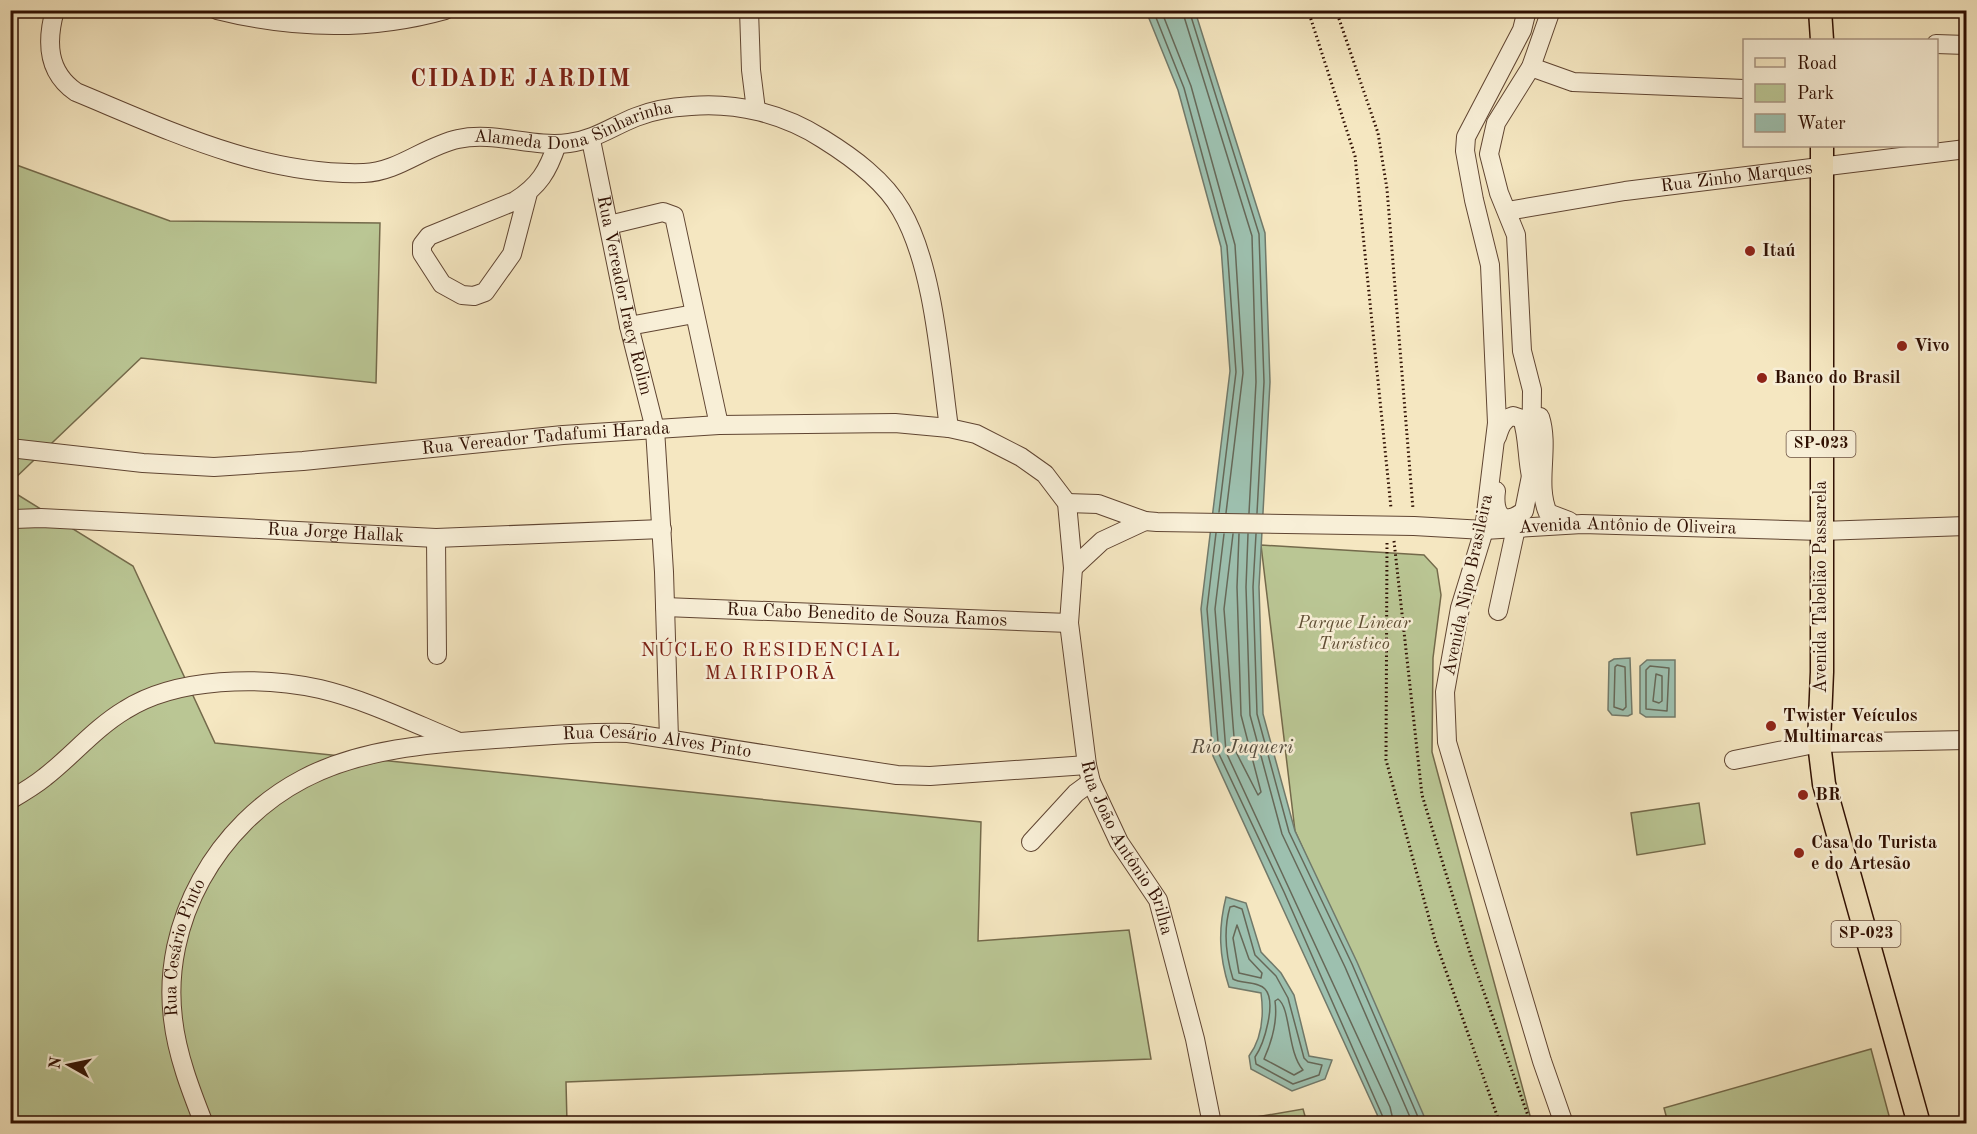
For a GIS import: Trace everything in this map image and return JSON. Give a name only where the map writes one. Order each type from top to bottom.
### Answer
[{"type":"main road","points":[[1820,10],[1822,39]]},
{"type":"main road","name":"Avenida Tabelião Passarela","points":[[1822,147],[1822,672],[1819,743],[1824,784],[1919,1124]]},
{"type":"street","name":"Alameda Dona Sinharinha","points":[[55,10],[48,34],[50,53],[55,70],[63,84],[76,93],[173,133],[274,165],[365,173],[391,168],[441,144],[478,136],[557,144],[591,140],[639,116],[664,110],[715,106],[756,110],[804,126],[846,153],[874,177],[901,209],[916,244],[926,280],[949,428]]},
{"type":"street","points":[[217,10],[262,21],[354,26],[423,16],[445,10]]},
{"type":"street","points":[[749,10],[756,110]]},
{"type":"street","name":"Avenida Nipo Brasileira","points":[[1527,10],[1522,30],[1466,136],[1465,151],[1472,189],[1490,265],[1495,441],[1484,530],[1460,608],[1447,682],[1447,742],[1542,1061],[1564,1124]]},
{"type":"street","points":[[1551,10],[1531,68],[1496,123],[1489,154],[1492,172],[1516,235],[1522,351],[1544,430],[1543,502],[1548,513],[1582,524]]},
{"type":"street","points":[[1938,44],[1966,45]]},
{"type":"street","points":[[1531,68],[1573,82],[1743,89]]},
{"type":"street","name":"Rua Vereador Iracy Rolim","points":[[591,140],[629,326],[655,429],[662,528],[669,740]]},
{"type":"street","points":[[528,193],[512,254],[485,292],[474,296],[462,295],[442,284],[422,253],[422,245],[429,236],[528,193],[537,186],[549,170],[557,144]]},
{"type":"street","name":"Rua Zinho Marques","points":[[1507,211],[1625,191],[1822,169],[1966,149]]},
{"type":"street","points":[[609,225],[663,212],[674,216],[719,426]]},
{"type":"street","points":[[629,326],[694,314]]},
{"type":"street","points":[[1531,476],[1525,450],[1526,427],[1522,419],[1513,416],[1502,423],[1495,441],[1499,466],[1494,506],[1498,513],[1506,519],[1516,518],[1524,512],[1528,505],[1531,476],[1532,390]]},
{"type":"street","name":"Rua Vereador Tadafumi Harada","points":[[10,448],[143,463],[214,467],[655,429],[895,423],[949,428],[976,434],[1021,457],[1045,474],[1067,503]]},
{"type":"street","name":"Avenida Antônio de Oliveira","points":[[1067,503],[1098,504],[1151,521],[1414,526],[1484,530],[1582,524],[1821,531],[1966,526]]},
{"type":"street","name":"Rua João Antônio Brilha","points":[[1067,503],[1073,568],[1069,622],[1089,773],[1119,842],[1158,900],[1195,1039],[1205,1122]]},
{"type":"street","name":"Rua Jorge Hallak","points":[[10,522],[14,519],[41,518],[436,538],[662,528]]},
{"type":"street","name":"Avenida Antônio de Oliveira","points":[[1073,568],[1102,541],[1151,521]]},
{"type":"street","points":[[1498,611],[1516,528]]},
{"type":"street","points":[[436,538],[437,655]]},
{"type":"street","name":"Rua Cabo Benedito de Souza Ramos","points":[[665,607],[1069,622]]},
{"type":"street","points":[[10,800],[44,777],[101,727],[126,709],[159,693],[196,685],[253,681],[320,689],[359,701],[459,742]]},
{"type":"street","name":"Rua Cesário Alves Pinto","points":[[246,820],[272,798],[304,778],[366,755],[459,742],[593,732],[669,740],[897,775],[1089,773]]},
{"type":"street","points":[[1734,760],[1819,743],[1966,740]]},
{"type":"street","points":[[1030,842],[1076,793],[1089,773]]},
{"type":"street","name":"Rua Cesário Pinto","points":[[204,1124],[183,1066],[173,1019],[177,948],[191,900],[201,878],[221,848],[246,820]]},
{"type":"path","points":[[1308,10],[1355,156],[1390,526],[1422,795],[1472,959],[1531,1124]]},
{"type":"path","points":[[1336,10],[1378,133],[1387,189],[1414,526]]},
{"type":"path","points":[[1390,526],[1386,760],[1435,940],[1500,1124]]},
{"type":"green space","points":[[11,163],[170,221],[380,223],[376,383],[141,358],[11,482]]},
{"type":"green space","points":[[10,490],[133,566],[215,743],[981,822],[978,941],[1129,930],[1151,1059],[566,1082],[567,1123],[11,1123]]},
{"type":"green space","name":"Parque Linear Turístico","points":[[1261,545],[1424,555],[1437,569],[1441,595],[1433,658],[1432,752],[1532,1123],[1426,1123],[1295,831]]},
{"type":"green space","points":[[1699,803],[1705,844],[1637,855],[1631,813]]},
{"type":"green space","points":[[1871,1049],[1891,1123],[1668,1123],[1664,1108]]},
{"type":"green space","points":[[1303,1109],[1307,1123],[1216,1124]]},
{"type":"water","name":"Rio Juqueri","points":[[1146,11],[1195,11],[1265,233],[1270,382],[1259,587],[1263,714],[1295,831],[1357,962],[1427,1123],[1381,1123],[1213,756],[1201,609],[1230,371],[1221,247],[1178,90]]},
{"type":"water","points":[[1630,658],[1632,714],[1612,715],[1608,710],[1609,662],[1614,659]]},
{"type":"water","points":[[1647,660],[1675,660],[1675,717],[1646,717],[1640,713],[1640,666]]},
{"type":"water","points":[[1226,897],[1246,903],[1261,952],[1281,973],[1294,995],[1309,1056],[1332,1060],[1325,1079],[1292,1091],[1251,1069],[1249,1056],[1260,1034],[1261,993],[1229,987],[1223,964],[1221,942]]},
{"type":"place","name":"Itaú","points":[[1750,251]]},
{"type":"place","name":"Vivo","points":[[1902,346]]},
{"type":"place","name":"Banco do Brasil","points":[[1762,378]]},
{"type":"place","name":"Twister Veículos Multimarcas","points":[[1771,726]]},
{"type":"place","name":"BR","points":[[1803,795]]},
{"type":"place","name":"Casa do Turista e do Artesão","points":[[1799,853]]},
{"type":"district","name":"CIDADE JARDIM","points":[[521,80]]},
{"type":"district","name":"NÚCLEO RESIDENCIAL MAIRIPORÃ","points":[[771,662]]}]
